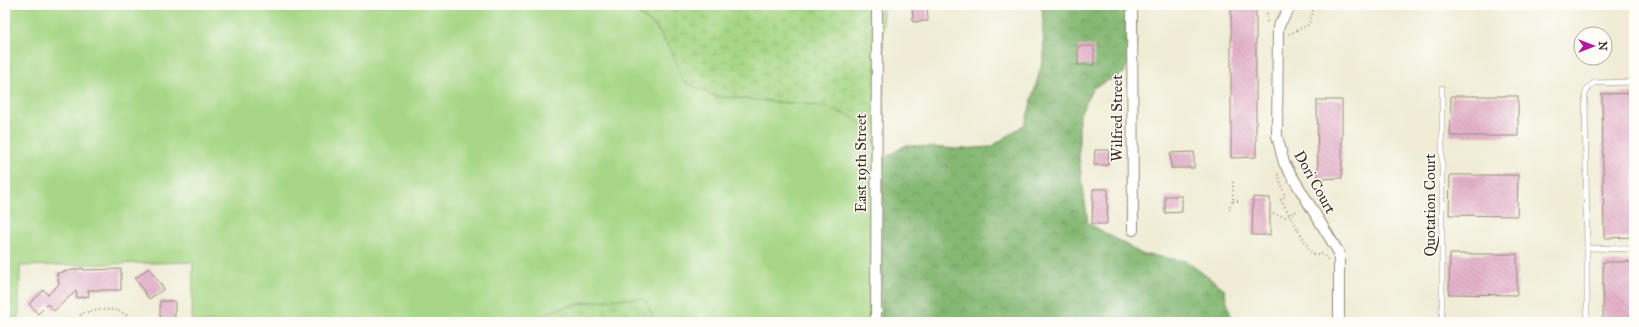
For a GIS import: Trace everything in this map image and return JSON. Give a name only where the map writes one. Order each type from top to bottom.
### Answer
[{"type":"street","name":"East 19th Street","points":[[876,322],[877,5]]},
{"type":"street","name":"Wilfred Street","points":[[1132,5],[1133,230]]},
{"type":"street","name":"Dori Court","points":[[1290,7],[1278,27],[1277,136],[1284,163],[1339,253],[1339,322]]},
{"type":"lane","points":[[1587,322],[1585,94],[1589,87],[1594,83],[1634,82]]},
{"type":"lane","name":"Quotation Court","points":[[1442,88],[1442,322]]},
{"type":"lane","points":[[1587,248],[1634,249]]},
{"type":"path","points":[[1288,38],[1290,33],[1308,25],[1312,16],[1314,5]]},
{"type":"path","points":[[1229,210],[1233,201],[1233,180]]},
{"type":"path","points":[[1297,184],[1284,193],[1285,196],[1281,200],[1312,254],[1322,254],[1330,261],[1330,264]]},
{"type":"path","points":[[1233,201],[1238,201]]},
{"type":"path","points":[[1273,214],[1286,217],[1298,210]]},
{"type":"path","points":[[76,322],[82,313],[101,310],[117,310],[129,316],[132,322]]},
{"type":"green space","points":[[5,5],[628,5],[657,28],[673,54],[684,81],[714,96],[822,106],[851,116],[869,129],[883,159],[882,322],[655,322],[645,300],[616,300],[586,302],[572,305],[558,309],[532,322],[192,322],[193,262],[20,266],[19,322],[5,322]]},
{"type":"green space","points":[[628,5],[883,5],[883,159],[869,129],[850,116],[822,106],[714,96],[683,81],[673,54],[657,28]]},
{"type":"green space","points":[[1042,5],[1133,5],[1136,46],[1124,73],[1093,88],[1079,116],[1079,159],[1088,223],[1142,254],[1186,261],[1224,289],[1232,322],[882,322],[883,159],[906,145],[957,149],[991,147],[1025,124],[1044,56]]},
{"type":"green space","points":[[617,299],[645,299],[655,322],[532,322],[542,316],[562,308]]},
{"type":"building","points":[[1231,5],[1256,5],[1256,157],[1231,158]]},
{"type":"building","points":[[912,6],[927,6],[928,21],[913,22]]},
{"type":"building","points":[[1078,46],[1094,46],[1094,65],[1078,65]]},
{"type":"building","points":[[1634,93],[1634,237],[1604,238],[1602,94]]},
{"type":"building","points":[[1451,96],[1518,96],[1518,136],[1450,136]]},
{"type":"building","points":[[1317,100],[1342,100],[1342,178],[1318,179]]},
{"type":"building","points":[[1095,150],[1109,150],[1108,165],[1094,165]]},
{"type":"building","points":[[1194,152],[1194,168],[1171,168],[1170,153]]},
{"type":"building","points":[[1450,175],[1518,175],[1517,216],[1449,215]]},
{"type":"building","points":[[1093,189],[1108,189],[1107,224],[1092,224]]},
{"type":"building","points":[[1165,196],[1182,196],[1182,212],[1165,213]]},
{"type":"building","points":[[1253,197],[1270,198],[1270,235],[1252,235]]},
{"type":"building","points":[[1450,254],[1517,254],[1517,295],[1449,294]]},
{"type":"building","points":[[1603,262],[1634,262],[1634,322],[1603,322]]},
{"type":"building","points":[[83,268],[83,270],[121,269],[121,290],[88,290],[89,296],[77,298],[76,291],[54,311],[48,304],[38,314],[29,304],[44,290],[48,295],[59,284],[57,273]]},
{"type":"building","points":[[149,268],[164,289],[149,299],[135,278]]},
{"type":"building","points":[[160,301],[175,301],[175,322],[164,322],[160,316]]}]
